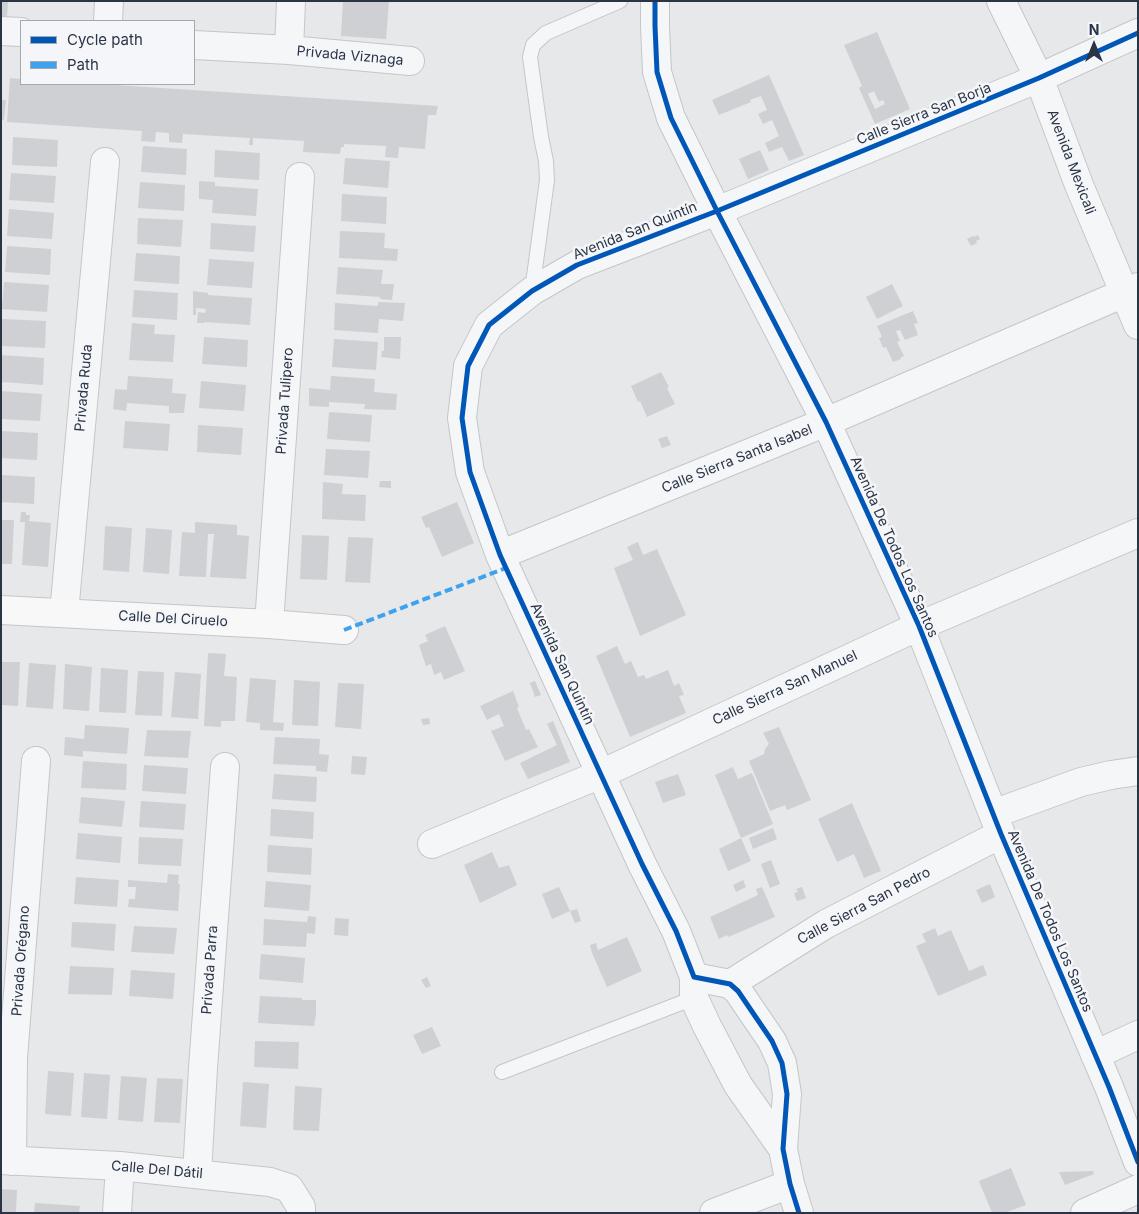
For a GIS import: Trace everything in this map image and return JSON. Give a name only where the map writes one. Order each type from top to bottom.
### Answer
[{"type":"street","points":[[108,20],[109,1]]},
{"type":"street","name":"Privada Viznaga","points":[[290,50],[291,1]]},
{"type":"street","name":"Avenida De Todos Los Santos","points":[[655,1],[657,72],[671,118],[716,211],[826,422],[919,626],[997,824],[1109,1087],[1138,1162]]},
{"type":"street","name":"Avenida Mexicali","points":[[1001,1],[1039,78],[1079,185],[1131,290],[1138,325]]},
{"type":"street","points":[[1,30],[20,32]]},
{"type":"street","name":"Calle Sierra San Borja","points":[[716,211],[1039,78],[1138,33]]},
{"type":"street","name":"Privada Viznaga","points":[[195,45],[290,50],[410,60]]},
{"type":"street","name":"Privada Ruda","points":[[64,613],[105,162]]},
{"type":"street","name":"Privada Tulipero","points":[[269,624],[300,177]]},
{"type":"street","name":"Avenida San Quintín","points":[[716,211],[577,265],[532,291],[489,324],[468,366],[462,418],[470,472],[500,555],[642,864],[676,931],[694,987],[738,1085],[783,1149]]},
{"type":"street","name":"Calle Sierra Santa Isabel","points":[[500,555],[826,422],[1131,290]]},
{"type":"street","name":"Calle Sierra San Manuel","points":[[432,844],[600,774],[919,626],[1138,533]]},
{"type":"street","name":"Calle Del Ciruelo","points":[[1,610],[269,624],[344,630]]},
{"type":"street","name":"Privada Orégano","points":[[7,1160],[36,761]]},
{"type":"street","name":"Privada Parra","points":[[197,1174],[225,767]]},
{"type":"street","name":"Calle Sierra San Pedro","points":[[730,984],[826,924],[997,824],[1081,782],[1138,771]]},
{"type":"street","points":[[694,987],[730,984],[738,991],[772,1041],[782,1063],[787,1094],[783,1149],[798,1213]]},
{"type":"street","points":[[1095,1055],[1138,1035]]},
{"type":"street","name":"Calle Del Dátil","points":[[7,1160],[120,1166],[270,1182],[289,1188],[301,1210]]},
{"type":"street","points":[[117,1213],[120,1166]]},
{"type":"street","points":[[714,1213],[790,1184]]},
{"type":"street","points":[[1085,1213],[1138,1189]]},
{"type":"lane","points":[[532,291],[547,180],[546,161],[530,57],[532,45],[546,33],[620,1]]},
{"type":"lane","points":[[502,1072],[694,987]]},
{"type":"building","points":[[343,1],[389,1],[386,39],[341,36]]},
{"type":"building","points":[[1,2],[8,2],[7,16],[1,16]]},
{"type":"building","points":[[877,32],[910,109],[875,124],[859,88],[862,86],[844,45]],"holes":[[[874,91],[879,102],[883,100],[885,104],[875,109],[868,94]]]},
{"type":"building","points":[[769,75],[804,155],[789,161],[782,147],[769,152],[765,143],[779,136],[772,120],[763,124],[758,114],[767,110],[761,96],[719,115],[712,100]]},
{"type":"building","points":[[10,78],[20,79],[20,85],[115,85],[438,106],[436,115],[428,115],[425,149],[399,147],[398,158],[385,157],[386,146],[344,144],[344,147],[341,147],[340,154],[303,152],[304,141],[253,138],[253,145],[249,145],[250,138],[183,134],[182,143],[169,142],[169,133],[156,132],[155,142],[141,141],[142,131],[7,122]]},
{"type":"building","points":[[1,100],[6,100],[4,120],[1,119]]},
{"type":"building","points":[[13,137],[58,140],[57,167],[12,165]]},
{"type":"building","points":[[143,146],[187,149],[186,175],[141,172]]},
{"type":"building","points":[[215,150],[260,153],[259,180],[214,177]]},
{"type":"building","points":[[760,150],[769,170],[748,179],[739,159]]},
{"type":"building","points":[[345,158],[390,161],[388,188],[343,184]]},
{"type":"building","points":[[11,173],[56,176],[54,203],[9,200]]},
{"type":"building","points":[[199,181],[215,182],[215,186],[258,189],[256,216],[212,213],[213,200],[199,199]]},
{"type":"building","points":[[140,182],[185,185],[184,211],[138,208]]},
{"type":"building","points":[[342,194],[387,197],[386,224],[341,221]]},
{"type":"building","points":[[9,209],[54,213],[52,239],[7,236]]},
{"type":"building","points":[[138,218],[183,220],[181,247],[137,244]]},
{"type":"building","points":[[211,223],[256,226],[254,252],[210,249]]},
{"type":"building","points":[[340,231],[385,233],[384,248],[398,249],[397,261],[339,258]]},
{"type":"building","points":[[978,235],[980,239],[971,246],[967,239]]},
{"type":"building","points":[[7,246],[51,249],[50,275],[5,272]]},
{"type":"building","points":[[136,253],[180,256],[179,284],[134,281]]},
{"type":"building","points":[[209,259],[254,262],[252,288],[207,285]]},
{"type":"building","points":[[338,267],[383,270],[381,284],[394,284],[392,300],[380,299],[380,297],[336,294]]},
{"type":"building","points":[[4,282],[49,285],[47,312],[2,309]]},
{"type":"building","points":[[892,284],[903,306],[877,319],[866,297]]},
{"type":"building","points":[[134,290],[178,293],[177,320],[132,317]]},
{"type":"building","points":[[193,291],[208,293],[208,295],[252,298],[250,325],[197,323],[198,312],[205,313],[206,309],[196,308],[196,315],[193,315]]},
{"type":"building","points":[[378,302],[405,303],[403,321],[379,319],[378,333],[334,330],[335,303],[378,306]]},
{"type":"building","points":[[913,311],[918,323],[914,324],[918,335],[905,340],[900,330],[896,331],[900,341],[897,342],[904,356],[893,362],[886,347],[883,348],[879,338],[882,337],[877,326]]},
{"type":"building","points":[[2,319],[46,321],[45,348],[1,346]]},
{"type":"building","points":[[132,323],[155,325],[154,334],[175,335],[173,362],[129,360]]},
{"type":"building","points":[[204,337],[248,340],[247,367],[202,364]]},
{"type":"building","points":[[384,337],[401,337],[400,359],[381,357],[382,351],[384,351]]},
{"type":"building","points":[[334,339],[378,342],[376,370],[332,367]]},
{"type":"building","points":[[1,355],[44,358],[43,385],[1,382]]},
{"type":"building","points":[[661,372],[675,404],[647,417],[631,386]]},
{"type":"building","points":[[128,376],[173,379],[172,393],[186,394],[184,413],[169,413],[169,406],[127,403],[126,411],[113,409],[115,389],[127,390]]},
{"type":"building","points":[[331,376],[375,379],[374,392],[397,394],[396,410],[364,409],[365,404],[329,402],[329,407],[309,406],[309,388],[330,390]]},
{"type":"building","points":[[201,381],[246,385],[244,411],[199,408]]},
{"type":"building","points":[[1,391],[42,394],[40,421],[1,419]]},
{"type":"building","points":[[329,412],[372,415],[370,442],[327,439]]},
{"type":"building","points":[[125,421],[170,424],[168,451],[123,448]]},
{"type":"building","points":[[198,425],[243,428],[241,455],[197,452]]},
{"type":"building","points":[[1,431],[38,433],[37,460],[1,458]]},
{"type":"building","points":[[667,436],[671,445],[662,448],[658,439]]},
{"type":"building","points":[[326,449],[370,451],[368,478],[324,475]]},
{"type":"building","points":[[1,475],[35,477],[34,504],[1,502]]},
{"type":"building","points":[[380,481],[391,481],[391,488],[379,487]]},
{"type":"building","points":[[323,482],[343,484],[342,494],[366,495],[365,521],[322,519]]},
{"type":"building","points":[[457,502],[474,543],[442,557],[429,527],[426,528],[421,517]]},
{"type":"building","points":[[21,512],[26,512],[26,515],[30,515],[29,521],[51,523],[48,567],[22,565],[25,522],[20,522]]},
{"type":"building","points":[[1,520],[14,520],[12,564],[1,564]]},
{"type":"building","points":[[195,522],[237,525],[237,535],[249,536],[246,579],[210,577],[214,534],[208,534],[206,577],[179,576],[182,532],[195,533]]},
{"type":"building","points":[[105,526],[132,528],[129,572],[103,570]]},
{"type":"building","points":[[146,528],[172,530],[169,574],[143,572]]},
{"type":"building","points":[[302,535],[329,536],[327,580],[300,579]]},
{"type":"building","points":[[348,537],[373,538],[370,583],[345,582]]},
{"type":"building","points":[[638,542],[643,555],[657,549],[686,615],[640,636],[614,568],[633,560],[627,547]]},
{"type":"building","points":[[445,626],[465,671],[444,680],[441,672],[434,675],[431,664],[426,666],[419,645],[428,641],[425,635]]},
{"type":"building","points":[[617,646],[625,664],[631,661],[638,677],[644,675],[646,679],[668,670],[674,686],[679,683],[684,695],[679,696],[686,713],[630,737],[596,656]]},
{"type":"building","points":[[208,653],[226,654],[224,676],[237,677],[235,721],[221,721],[221,727],[204,726]]},
{"type":"building","points":[[1,662],[20,662],[18,706],[1,705]]},
{"type":"building","points":[[29,663],[56,665],[53,709],[26,707]]},
{"type":"building","points":[[65,664],[92,667],[89,711],[63,709]]},
{"type":"building","points":[[101,668],[128,670],[126,713],[99,712]]},
{"type":"building","points":[[138,671],[164,672],[162,716],[135,715]]},
{"type":"building","points":[[175,672],[201,674],[198,719],[171,717]]},
{"type":"building","points":[[250,678],[276,680],[273,722],[284,723],[283,731],[260,730],[260,723],[246,722]]},
{"type":"building","points":[[294,680],[320,682],[318,726],[292,725]]},
{"type":"building","points":[[535,681],[541,695],[535,697],[530,683]]},
{"type":"building","points":[[338,683],[364,684],[361,729],[335,727]]},
{"type":"building","points":[[513,691],[519,707],[517,708],[526,730],[529,729],[538,747],[505,761],[491,731],[504,726],[499,714],[487,720],[480,706]]},
{"type":"building","points":[[429,718],[430,724],[423,725],[421,719]]},
{"type":"building","points":[[553,721],[570,762],[528,779],[520,763],[557,745],[547,724]]},
{"type":"building","points":[[85,725],[129,728],[127,754],[83,751],[83,757],[64,755],[65,737],[84,739]]},
{"type":"building","points":[[779,727],[811,800],[787,810],[785,805],[770,811],[749,761],[764,754],[769,744],[763,733]]},
{"type":"building","points":[[147,730],[191,731],[188,758],[144,756]]},
{"type":"building","points":[[275,737],[320,739],[319,754],[329,755],[327,772],[316,771],[316,766],[273,764]]},
{"type":"building","points":[[352,756],[367,757],[365,775],[351,774]]},
{"type":"building","points":[[83,761],[127,764],[126,790],[81,788]]},
{"type":"building","points":[[144,765],[188,768],[186,794],[142,791]]},
{"type":"building","points":[[733,767],[738,779],[752,773],[773,824],[741,838],[715,775]]},
{"type":"building","points":[[274,774],[317,777],[316,802],[272,799]]},
{"type":"building","points":[[678,774],[686,795],[663,803],[655,782]]},
{"type":"building","points":[[81,797],[125,801],[122,827],[79,823]]},
{"type":"building","points":[[141,801],[186,804],[184,830],[139,827]]},
{"type":"building","points":[[852,803],[881,871],[864,878],[854,854],[837,862],[818,819]]},
{"type":"building","points":[[271,809],[314,812],[313,839],[270,836]]},
{"type":"building","points":[[773,828],[777,839],[753,849],[749,838]]},
{"type":"building","points":[[78,833],[122,837],[120,863],[76,859]]},
{"type":"building","points":[[139,837],[183,839],[181,866],[138,864]]},
{"type":"building","points":[[741,838],[751,861],[728,871],[719,849]]},
{"type":"building","points":[[268,845],[312,848],[311,875],[267,872]]},
{"type":"building","points":[[492,852],[499,868],[509,865],[517,885],[480,903],[464,865]]},
{"type":"building","points":[[771,860],[780,884],[770,888],[761,864]]},
{"type":"building","points":[[168,874],[179,875],[178,911],[128,907],[129,899],[135,899],[136,887],[128,887],[128,880],[167,883]]},
{"type":"building","points":[[76,877],[119,880],[117,907],[74,904]]},
{"type":"building","points":[[743,880],[746,887],[736,892],[733,885]]},
{"type":"building","points":[[266,881],[311,885],[309,911],[264,907]]},
{"type":"building","points":[[990,884],[995,897],[982,903],[976,890]]},
{"type":"building","points":[[559,887],[570,911],[552,919],[542,894]]},
{"type":"building","points":[[762,887],[775,917],[719,939],[710,917],[758,895],[756,889]]},
{"type":"building","points":[[802,887],[806,898],[797,901],[794,893],[798,892],[796,889]]},
{"type":"building","points":[[577,909],[581,921],[575,923],[570,911]]},
{"type":"building","points":[[308,916],[316,917],[315,934],[307,933],[306,947],[263,945],[264,919],[307,922]]},
{"type":"building","points":[[335,918],[349,919],[348,936],[334,935]]},
{"type":"building","points":[[72,922],[116,924],[114,951],[71,947]]},
{"type":"building","points":[[134,926],[177,928],[174,954],[131,952]]},
{"type":"building","points":[[935,928],[938,936],[951,930],[969,971],[983,965],[987,975],[938,996],[916,946],[926,942],[922,934]]},
{"type":"building","points":[[627,937],[642,971],[607,987],[590,945],[596,943],[598,950]]},
{"type":"building","points":[[261,954],[305,958],[303,983],[259,979]]},
{"type":"building","points":[[70,966],[114,968],[112,995],[68,994]]},
{"type":"building","points":[[131,970],[175,973],[173,999],[129,996]]},
{"type":"building","points":[[427,977],[431,986],[426,988],[421,980]]},
{"type":"building","points":[[260,996],[316,1000],[314,1026],[258,1023]]},
{"type":"building","points":[[432,1027],[441,1046],[422,1054],[413,1035]]},
{"type":"building","points":[[255,1041],[299,1042],[298,1069],[254,1067]]},
{"type":"building","points":[[48,1071],[74,1073],[71,1116],[45,1114]]},
{"type":"building","points":[[84,1073],[110,1075],[107,1119],[81,1117]]},
{"type":"building","points":[[121,1076],[147,1078],[143,1122],[118,1120]]},
{"type":"building","points":[[157,1078],[183,1079],[180,1123],[154,1122]]},
{"type":"building","points":[[243,1082],[269,1084],[266,1128],[240,1126]]},
{"type":"building","points":[[295,1086],[322,1088],[319,1131],[293,1130]]},
{"type":"building","points":[[1011,1168],[1026,1205],[1004,1213],[992,1213],[979,1181]]},
{"type":"building","points":[[1093,1171],[1094,1174],[1065,1185],[1059,1172]]},
{"type":"building","points":[[1,1189],[17,1190],[16,1213],[1,1213]]},
{"type":"building","points":[[35,1203],[80,1206],[79,1213],[34,1213]]},
{"type":"marked path","points":[[344,630],[506,568]]},
{"type":"cycle path","points":[[655,1],[657,72],[671,118],[826,422],[919,626],[1001,834],[1109,1087],[1138,1162]]},
{"type":"cycle path","points":[[799,1213],[790,1184],[783,1149],[787,1094],[782,1063],[772,1041],[738,991],[730,984],[694,977],[676,931],[642,864],[500,555],[470,472],[462,418],[468,366],[489,325],[532,291],[577,265],[717,211],[1039,78],[1138,33]]}]
